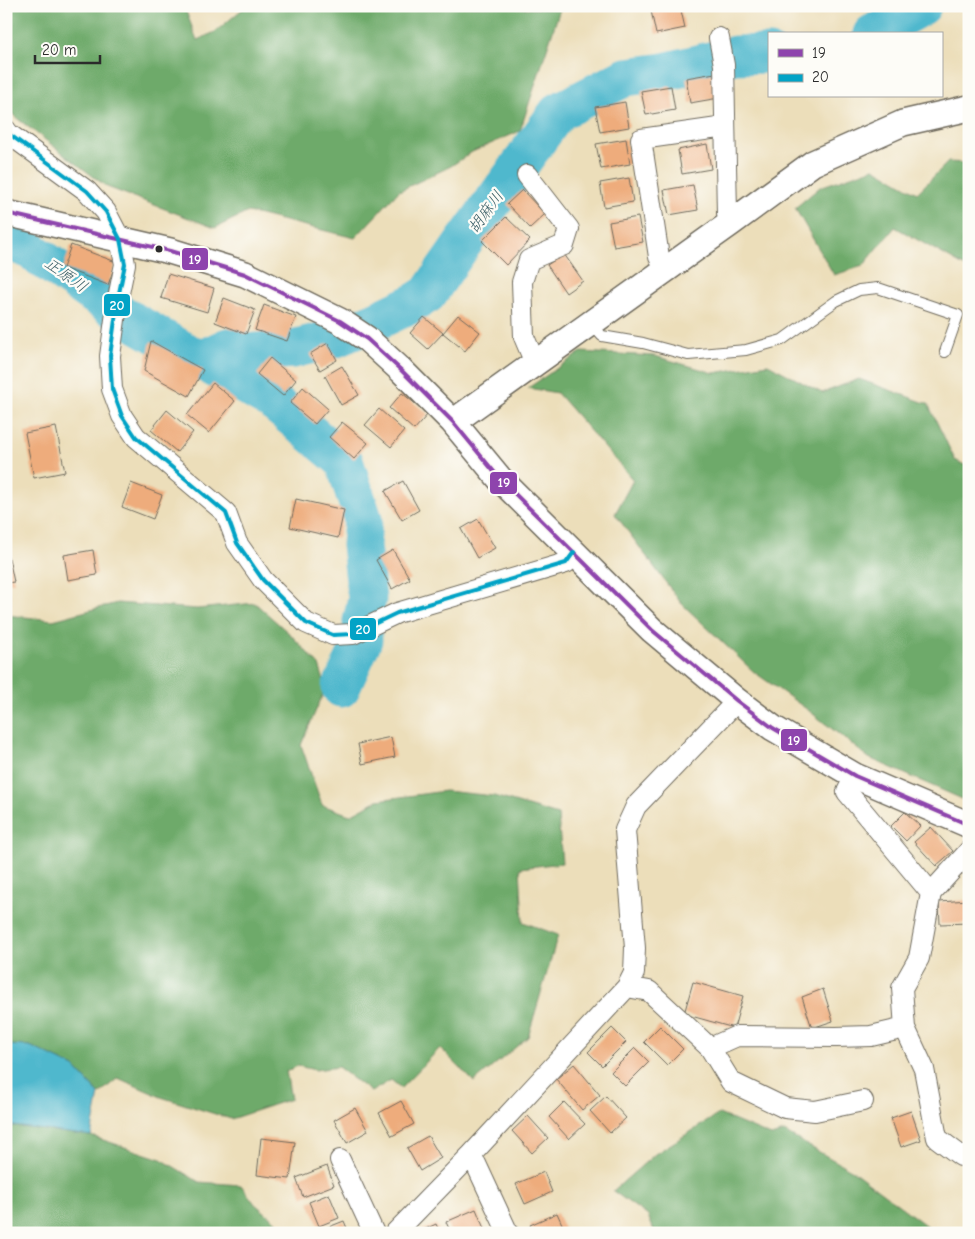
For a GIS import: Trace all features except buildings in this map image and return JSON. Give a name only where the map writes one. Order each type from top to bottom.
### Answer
[{"type":"street","points":[[719,38],[724,65],[726,214],[731,223]]},
{"type":"street","points":[[453,422],[813,163],[904,123],[969,108]]},
{"type":"street","points":[[666,270],[659,257],[641,139],[725,127]]},
{"type":"street","points":[[6,130],[87,190],[106,212],[120,239],[125,264],[110,356],[112,389],[122,416],[136,437],[226,514],[237,543],[263,580],[306,623],[333,635],[353,634],[397,613],[566,563],[574,552]]},
{"type":"street","points":[[527,175],[569,229],[564,245],[529,260],[522,282],[524,337],[535,364]]},
{"type":"street","points":[[6,213],[170,251],[245,274],[340,321],[367,339],[402,371],[453,422],[500,479],[652,630],[737,701],[773,728],[855,776],[969,825]]},
{"type":"street","points":[[395,1233],[470,1156],[627,987],[634,973],[635,948],[625,830],[636,806],[737,701]]},
{"type":"street","points":[[855,776],[847,792],[931,893]]},
{"type":"street","points":[[969,852],[931,893],[919,958],[902,988],[905,1028],[924,1069],[937,1138],[961,1156],[969,1154]]},
{"type":"street","points":[[627,987],[649,991],[710,1048],[732,1082],[785,1108],[815,1111],[863,1101]]},
{"type":"street","points":[[710,1048],[737,1036],[871,1036],[905,1028]]},
{"type":"street","points":[[470,1156],[476,1164],[508,1233]]},
{"type":"street","points":[[340,1160],[374,1233]]},
{"type":"lane","points":[[591,323],[602,336],[643,343],[688,356],[746,350],[782,340],[836,301],[859,290],[878,288],[958,315],[945,352]]},
{"type":"green space","points":[[11,6],[184,6],[197,40],[215,32],[246,6],[522,6],[522,8],[560,9],[520,131],[472,152],[451,166],[399,191],[355,238],[248,212],[215,228],[107,187],[14,116],[6,104],[6,11]]},
{"type":"green space","points":[[948,162],[969,163],[969,269],[895,227],[863,266],[834,275],[795,208],[820,187],[874,168],[917,193]]},
{"type":"green space","points":[[581,352],[655,356],[714,373],[768,364],[822,393],[859,379],[928,404],[955,460],[969,467],[969,802],[869,758],[808,710],[754,672],[681,603],[615,514],[633,480],[557,393],[528,388]]},
{"type":"green space","points":[[117,603],[197,609],[255,603],[291,635],[319,665],[326,687],[301,745],[322,805],[350,815],[378,800],[445,791],[494,796],[558,815],[562,863],[520,868],[523,922],[558,935],[528,1037],[474,1082],[440,1048],[401,1088],[391,1080],[371,1092],[338,1067],[315,1070],[298,1066],[286,1071],[291,1099],[231,1119],[161,1097],[118,1078],[99,1094],[74,1067],[30,1046],[6,1045],[6,615],[53,620]]},
{"type":"green space","points":[[719,1114],[771,1136],[784,1132],[853,1171],[936,1233],[655,1233],[648,1216],[613,1191],[655,1154]]},
{"type":"green space","points":[[6,1125],[91,1136],[161,1159],[199,1182],[241,1185],[255,1204],[290,1233],[6,1233]]},
{"type":"water","points":[[6,1045],[30,1046],[74,1067],[99,1094],[91,1136],[6,1125]]},
{"type":"waterway","name":"胡麻川","points":[[876,32],[922,6]]},
{"type":"waterway","name":"胡麻川","points":[[200,360],[228,347],[247,353],[293,349],[336,338],[412,304],[428,294],[558,112],[626,77],[664,72],[735,55],[768,54]]},
{"type":"waterway","name":"正原川","points":[[6,240],[30,250],[127,318],[272,401],[344,461],[363,519],[361,545],[367,599],[362,621],[363,640],[341,688]]},
{"type":"transit line","name":"20","points":[[6,130],[87,191],[106,212],[120,239],[125,264],[110,356],[112,389],[122,416],[136,437],[226,513],[237,543],[263,580],[306,623],[333,635],[353,634],[397,613],[566,563],[574,552]]},
{"type":"transit line","name":"19","points":[[6,213],[170,251],[245,274],[340,321],[367,339],[402,371],[453,422],[500,479],[652,630],[737,701],[773,728],[855,776],[969,825]]}]
